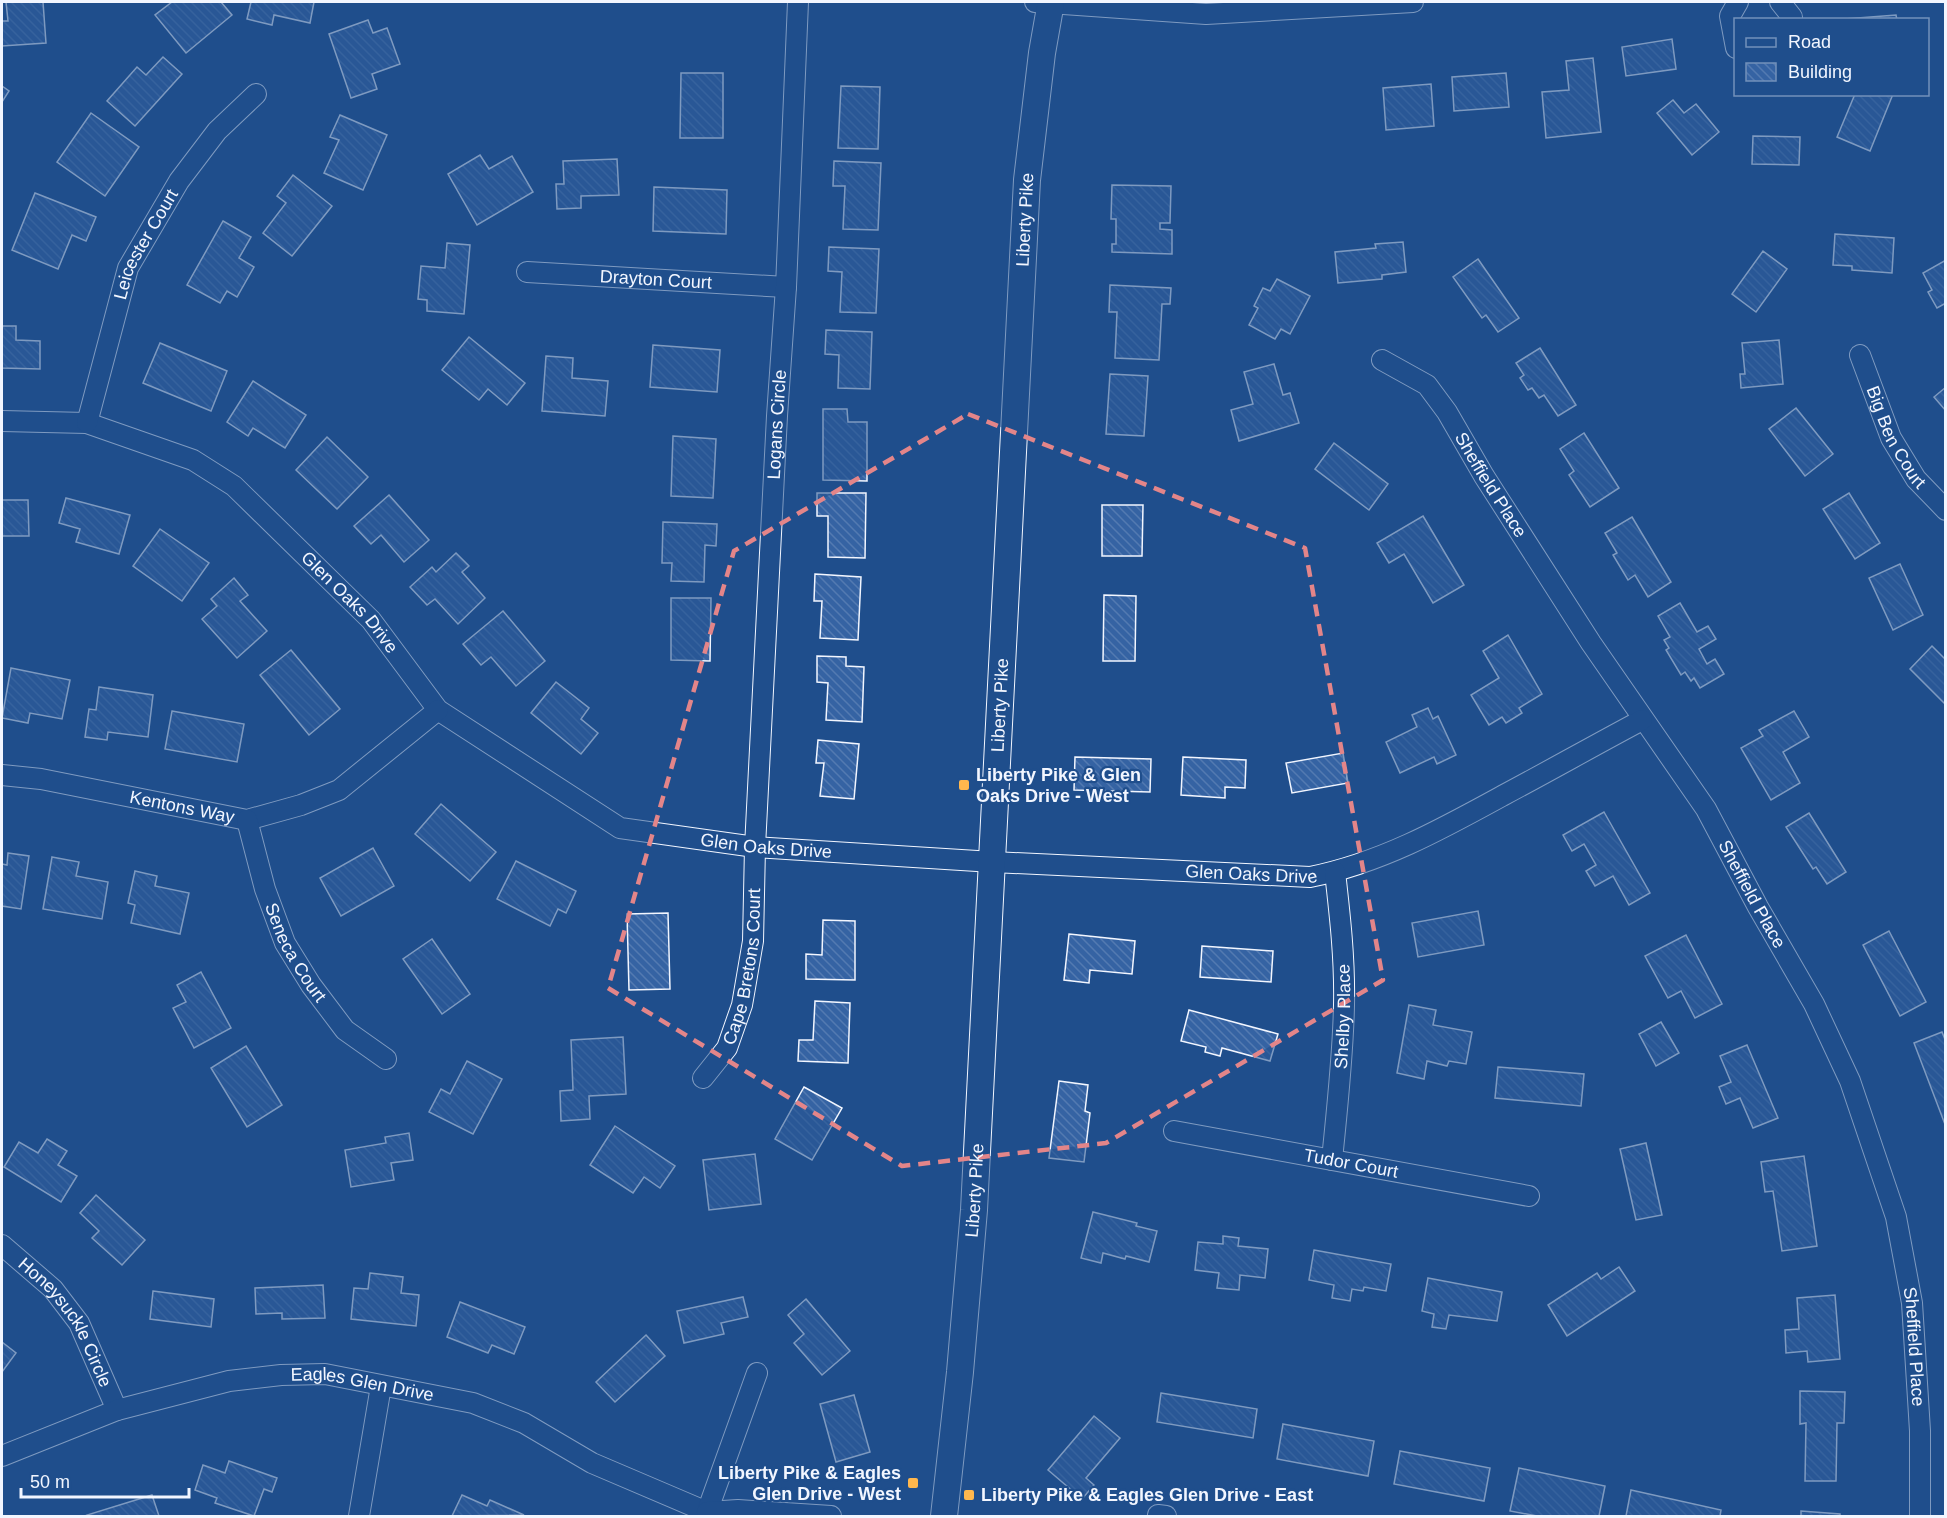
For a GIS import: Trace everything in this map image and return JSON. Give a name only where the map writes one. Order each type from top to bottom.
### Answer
[{"type":"street","name":"Logans Circle","points":[[755,847],[777,416],[786,287],[798,2]]},
{"type":"street","points":[[1046,2],[1206,14],[1413,2]]},
{"type":"street","name":"Liberty Pike","points":[[944,1516],[960,1372],[974,1210],[1022,256],[1030,147],[1046,2]]},
{"type":"street","points":[[1734,37],[1730,16],[1738,2]]},
{"type":"street","points":[[1780,2],[1792,18]]},
{"type":"street","name":"Leicester Court","points":[[87,423],[128,268],[179,181],[217,131],[256,94]]},
{"type":"street","name":"Drayton Court","points":[[527,272],[786,287]]},
{"type":"street","name":"Big Ben Court","points":[[1860,355],[1892,438],[1916,479],[1946,510]]},
{"type":"street","name":"Sheffield Place","points":[[1382,360],[1428,385],[1591,643],[1642,720],[1706,809],[1758,907],[1814,1004],[1850,1081],[1896,1217],[1912,1303],[1920,1431],[1920,1516]]},
{"type":"street","name":"Glen Oaks Drive","points":[[2,422],[87,423],[193,460],[234,486],[371,620],[438,710],[620,828],[755,847],[993,862],[1310,877],[1335,872],[1386,855],[1429,837],[1642,720]]},
{"type":"street","name":"Kentons Way","points":[[2,775],[41,779],[247,820],[301,806],[339,790],[438,710]]},
{"type":"street","name":"Seneca Court","points":[[247,820],[265,889],[285,943],[311,985],[345,1030],[386,1059]]},
{"type":"street","name":"Cape Bretons Court","points":[[703,1078],[727,1048],[742,1005],[753,941],[755,847]]},
{"type":"street","name":"Shelby Place","points":[[1332,1160],[1341,1070],[1344,1005],[1343,942],[1335,872]]},
{"type":"street","name":"Tudor Court","points":[[1174,1131],[1529,1196]]},
{"type":"street","name":"Honeysuckle Circle","points":[[2,1245],[53,1289],[79,1323],[117,1410]]},
{"type":"street","points":[[710,1514],[757,1373]]},
{"type":"street","name":"Eagles Glen Drive","points":[[2,1456],[117,1410],[229,1381],[281,1375],[325,1374],[445,1397],[483,1407],[524,1423],[592,1463],[710,1514],[738,1510],[831,1516]]},
{"type":"street","points":[[359,1516],[381,1386]]},
{"type":"highlighted area","points":[[968,414],[1305,548],[1383,980],[1106,1143],[902,1166],[608,988],[734,551]]},
{"type":"building","points":[[6,2],[43,2],[46,43],[2,46],[2,21],[8,21]]},
{"type":"building","points":[[172,2],[221,2],[232,15],[186,53],[155,15]]},
{"type":"building","points":[[251,2],[314,2],[310,23],[274,15],[272,25],[247,19]]},
{"type":"building","points":[[1896,15],[1897,18],[1858,18]]},
{"type":"building","points":[[368,20],[373,33],[387,28],[400,64],[372,74],[377,89],[351,98],[329,34]]},
{"type":"building","points":[[1672,39],[1676,69],[1626,76],[1622,47]]},
{"type":"building","points":[[163,57],[182,74],[135,126],[107,101],[137,67],[146,75]]},
{"type":"building","points":[[1593,58],[1601,132],[1546,138],[1542,92],[1569,90],[1566,61]]},
{"type":"building","points":[[681,73],[723,73],[723,138],[680,138]]},
{"type":"building","points":[[1506,73],[1509,107],[1454,111],[1452,77]]},
{"type":"building","points":[[1431,84],[1434,126],[1386,130],[1383,88]]},
{"type":"building","points":[[2,86],[9,91],[2,102]]},
{"type":"building","points":[[841,86],[880,87],[878,149],[838,148]]},
{"type":"building","points":[[1854,96],[1892,96],[1870,151],[1837,137]]},
{"type":"building","points":[[1673,100],[1684,113],[1696,104],[1719,132],[1692,155],[1657,113]]},
{"type":"building","points":[[91,113],[139,147],[105,196],[57,162]]},
{"type":"building","points":[[340,115],[387,135],[363,190],[324,173],[339,140],[330,137]]},
{"type":"building","points":[[1753,136],[1800,137],[1799,165],[1752,164]]},
{"type":"building","points":[[480,155],[489,169],[512,156],[533,192],[477,225],[448,174]]},
{"type":"building","points":[[617,159],[619,195],[581,196],[581,208],[557,209],[556,184],[564,184],[563,161]]},
{"type":"building","points":[[834,161],[881,163],[878,230],[843,229],[845,186],[833,186]]},
{"type":"building","points":[[293,175],[332,206],[292,256],[263,233],[286,203],[277,196]]},
{"type":"building","points":[[1112,185],[1171,186],[1170,223],[1160,223],[1160,229],[1172,230],[1172,254],[1112,252],[1112,244],[1116,244],[1116,219],[1111,219]]},
{"type":"building","points":[[654,187],[727,190],[726,234],[653,231]]},
{"type":"building","points":[[35,193],[96,217],[86,241],[72,235],[58,269],[12,250]]},
{"type":"building","points":[[223,221],[251,237],[239,258],[254,267],[237,297],[227,291],[220,303],[187,285]]},
{"type":"building","points":[[1835,234],[1894,238],[1892,273],[1852,270],[1852,266],[1833,265]]},
{"type":"building","points":[[1403,242],[1406,272],[1382,275],[1382,279],[1338,283],[1335,252],[1376,248],[1375,244]]},
{"type":"building","points":[[447,243],[470,245],[464,314],[427,311],[427,300],[418,299],[421,266],[445,268]]},
{"type":"building","points":[[829,247],[879,249],[876,313],[840,312],[842,272],[828,271]]},
{"type":"building","points":[[1763,251],[1787,269],[1756,312],[1732,294]]},
{"type":"building","points":[[1478,259],[1519,318],[1498,332],[1486,315],[1482,318],[1453,277]]},
{"type":"building","points":[[1946,260],[1946,303],[1937,308],[1928,292],[1932,290],[1923,273]]},
{"type":"building","points":[[1277,279],[1310,296],[1290,334],[1281,329],[1275,339],[1249,325],[1258,308],[1254,306],[1263,288],[1270,291]]},
{"type":"building","points":[[1110,285],[1171,288],[1170,304],[1162,304],[1159,360],[1115,358],[1117,312],[1109,312]]},
{"type":"building","points":[[2,326],[16,326],[16,340],[40,341],[40,369],[2,368]]},
{"type":"building","points":[[826,330],[872,332],[870,389],[838,388],[839,355],[825,354]]},
{"type":"building","points":[[469,337],[525,383],[507,405],[488,389],[479,400],[442,370]]},
{"type":"building","points":[[1779,340],[1783,384],[1741,388],[1740,374],[1745,374],[1742,343]]},
{"type":"building","points":[[160,343],[227,371],[211,411],[143,383]]},
{"type":"building","points":[[653,345],[720,350],[717,392],[650,387]]},
{"type":"building","points":[[1540,348],[1576,405],[1558,416],[1544,395],[1539,398],[1532,388],[1528,390],[1520,378],[1524,375],[1516,363]]},
{"type":"building","points":[[546,356],[573,358],[572,378],[608,381],[605,416],[542,411]]},
{"type":"building","points":[[1274,364],[1283,395],[1290,393],[1299,423],[1239,441],[1231,410],[1253,404],[1244,372]]},
{"type":"building","points":[[1110,374],[1148,376],[1144,436],[1106,434]]},
{"type":"building","points":[[253,381],[306,415],[285,448],[253,428],[248,436],[227,422]]},
{"type":"building","points":[[1946,387],[1946,411],[1934,397]]},
{"type":"building","points":[[1796,408],[1833,454],[1805,476],[1769,429]]},
{"type":"building","points":[[823,409],[847,409],[848,422],[867,422],[867,481],[823,480]]},
{"type":"building","points":[[1584,433],[1619,488],[1590,507],[1569,475],[1574,471],[1560,449]]},
{"type":"building","points":[[673,436],[716,439],[713,498],[671,496]]},
{"type":"building","points":[[327,437],[368,477],[337,509],[296,470]]},
{"type":"building","points":[[1334,443],[1388,484],[1369,510],[1315,469]]},
{"type":"building","points":[[817,493],[866,493],[865,558],[828,557],[828,516],[817,516]]},
{"type":"building","points":[[1849,493],[1880,543],[1855,559],[1823,509]]},
{"type":"building","points":[[389,495],[429,540],[404,562],[381,535],[371,544],[354,526]]},
{"type":"building","points":[[66,498],[130,515],[119,554],[76,542],[80,529],[59,523]]},
{"type":"building","points":[[2,500],[28,500],[29,536],[2,536]]},
{"type":"building","points":[[1102,505],[1143,505],[1142,556],[1102,556]]},
{"type":"building","points":[[1423,516],[1464,585],[1433,603],[1404,554],[1389,563],[1377,543]]},
{"type":"building","points":[[1632,517],[1671,582],[1648,597],[1635,575],[1628,580],[1613,555],[1617,553],[1605,533]]},
{"type":"building","points":[[663,522],[717,524],[716,546],[705,545],[704,582],[671,581],[672,563],[662,563]]},
{"type":"building","points":[[160,529],[209,563],[182,601],[133,566]]},
{"type":"building","points":[[456,553],[469,566],[462,572],[485,598],[458,624],[435,599],[427,605],[410,587],[432,567],[436,572]]},
{"type":"building","points":[[1900,564],[1923,615],[1893,630],[1869,578]]},
{"type":"building","points":[[815,574],[861,577],[858,640],[820,638],[822,601],[814,601]]},
{"type":"building","points":[[234,578],[248,595],[240,601],[267,631],[237,658],[202,619],[217,606],[211,599]]},
{"type":"building","points":[[1104,595],[1136,596],[1135,661],[1103,661]]},
{"type":"building","points":[[671,598],[711,598],[710,661],[671,660]]},
{"type":"building","points":[[1680,603],[1697,632],[1708,626],[1716,639],[1699,649],[1707,664],[1715,659],[1724,674],[1700,688],[1694,678],[1691,681],[1685,672],[1681,675],[1666,650],[1669,648],[1664,640],[1670,637],[1658,616]]},
{"type":"building","points":[[503,611],[545,661],[516,686],[491,657],[481,665],[463,644]]},
{"type":"building","points":[[1508,635],[1542,694],[1519,708],[1522,713],[1506,723],[1502,717],[1489,725],[1471,695],[1499,678],[1483,651]]},
{"type":"building","points":[[1932,646],[1946,660],[1946,705],[1910,669]]},
{"type":"building","points":[[291,650],[340,709],[309,735],[260,675]]},
{"type":"building","points":[[817,656],[846,657],[846,666],[864,667],[862,722],[826,720],[828,683],[817,682]]},
{"type":"building","points":[[11,668],[70,680],[62,719],[30,713],[28,723],[2,718]]},
{"type":"building","points":[[556,682],[589,708],[581,719],[598,733],[581,754],[531,713]]},
{"type":"building","points":[[99,687],[153,695],[148,737],[108,732],[107,740],[85,737],[89,709],[96,710]]},
{"type":"building","points":[[1428,708],[1433,719],[1438,716],[1456,755],[1437,764],[1434,757],[1400,773],[1386,742],[1417,727],[1412,715]]},
{"type":"building","points":[[172,711],[244,724],[237,762],[165,749]]},
{"type":"building","points":[[1794,711],[1809,737],[1783,752],[1800,783],[1771,800],[1741,748],[1763,736],[1759,730]]},
{"type":"building","points":[[818,740],[859,744],[854,799],[820,796],[824,763],[816,763]]},
{"type":"building","points":[[1343,753],[1348,783],[1292,793],[1286,763]]},
{"type":"building","points":[[1075,757],[1151,759],[1150,792],[1074,790]]},
{"type":"building","points":[[1183,757],[1246,760],[1245,788],[1225,787],[1225,798],[1181,795]]},
{"type":"building","points":[[441,804],[496,852],[470,881],[415,834]]},
{"type":"building","points":[[1604,812],[1650,893],[1629,905],[1613,876],[1595,886],[1586,871],[1596,865],[1584,844],[1572,851],[1563,835]]},
{"type":"building","points":[[1809,813],[1846,872],[1827,884],[1816,867],[1813,869],[1786,827]]},
{"type":"building","points":[[373,848],[394,886],[341,916],[320,878]]},
{"type":"building","points":[[8,853],[29,856],[21,909],[2,906],[2,864],[7,865]]},
{"type":"building","points":[[52,857],[79,862],[76,876],[108,882],[102,919],[43,909]]},
{"type":"building","points":[[516,861],[576,891],[566,913],[558,909],[550,926],[497,899]]},
{"type":"building","points":[[135,871],[157,876],[155,886],[189,893],[180,934],[131,923],[135,905],[128,903]]},
{"type":"building","points":[[1478,911],[1484,945],[1418,957],[1412,923]]},
{"type":"building","points":[[668,913],[670,989],[629,990],[627,914]]},
{"type":"building","points":[[823,920],[855,921],[855,980],[806,979],[806,954],[822,955]]},
{"type":"building","points":[[1889,931],[1926,1002],[1900,1016],[1863,945]]},
{"type":"building","points":[[1069,934],[1135,941],[1132,974],[1090,970],[1089,983],[1064,980]]},
{"type":"building","points":[[1686,935],[1722,1004],[1695,1018],[1681,991],[1668,998],[1645,956]]},
{"type":"building","points":[[432,939],[470,994],[442,1014],[403,959]]},
{"type":"building","points":[[1202,946],[1273,951],[1271,982],[1200,977]]},
{"type":"building","points":[[201,972],[231,1028],[194,1048],[173,1008],[186,1002],[177,985]]},
{"type":"building","points":[[815,1001],[850,1003],[848,1063],[798,1061],[799,1040],[813,1040]]},
{"type":"building","points":[[1409,1005],[1436,1010],[1433,1025],[1472,1032],[1466,1064],[1449,1061],[1447,1066],[1427,1061],[1424,1079],[1397,1073]]},
{"type":"building","points":[[1189,1010],[1278,1034],[1270,1061],[1222,1048],[1220,1056],[1205,1052],[1206,1047],[1181,1041]]},
{"type":"building","points":[[1661,1022],[1679,1053],[1656,1066],[1639,1034]]},
{"type":"building","points":[[1942,1032],[1946,1042],[1946,1127],[1914,1043]]},
{"type":"building","points":[[623,1037],[626,1094],[589,1096],[590,1119],[561,1121],[560,1091],[573,1090],[571,1040]]},
{"type":"building","points":[[1747,1045],[1778,1118],[1753,1128],[1740,1098],[1726,1104],[1719,1087],[1731,1082],[1720,1056]]},
{"type":"building","points":[[246,1046],[282,1105],[247,1127],[211,1068]]},
{"type":"building","points":[[467,1061],[502,1079],[473,1134],[429,1112],[441,1089],[450,1094]]},
{"type":"building","points":[[1498,1067],[1584,1074],[1581,1106],[1495,1098]]},
{"type":"building","points":[[1059,1081],[1088,1085],[1085,1111],[1090,1113],[1084,1162],[1049,1158]]},
{"type":"building","points":[[804,1087],[842,1108],[812,1160],[775,1139]]},
{"type":"building","points":[[615,1126],[675,1166],[660,1188],[644,1177],[633,1193],[590,1165]]},
{"type":"building","points":[[409,1133],[413,1160],[391,1163],[394,1180],[351,1187],[345,1150],[386,1143],[385,1137]]},
{"type":"building","points":[[47,1139],[67,1151],[58,1165],[77,1176],[61,1202],[4,1167],[19,1142],[38,1153]]},
{"type":"building","points":[[1646,1143],[1662,1215],[1636,1220],[1620,1149]]},
{"type":"building","points":[[755,1154],[761,1204],[709,1210],[703,1160]]},
{"type":"building","points":[[1804,1156],[1817,1246],[1782,1251],[1773,1191],[1765,1192],[1761,1162]]},
{"type":"building","points":[[96,1195],[145,1240],[122,1265],[92,1238],[99,1231],[80,1213]]},
{"type":"building","points":[[1093,1212],[1137,1223],[1136,1226],[1157,1231],[1149,1262],[1103,1253],[1101,1263],[1081,1258]]},
{"type":"building","points":[[1223,1236],[1239,1238],[1238,1246],[1268,1249],[1265,1278],[1240,1275],[1239,1290],[1217,1288],[1219,1273],[1195,1270],[1198,1242],[1223,1244]]},
{"type":"building","points":[[1314,1250],[1391,1264],[1386,1291],[1364,1287],[1363,1291],[1352,1289],[1350,1301],[1332,1298],[1334,1285],[1309,1280]]},
{"type":"building","points":[[1619,1267],[1635,1291],[1567,1336],[1548,1305],[1597,1273],[1601,1279]]},
{"type":"building","points":[[370,1273],[403,1277],[401,1293],[419,1295],[416,1326],[351,1319],[354,1288],[368,1289]]},
{"type":"building","points":[[1428,1278],[1502,1292],[1497,1321],[1449,1315],[1446,1329],[1432,1327],[1434,1314],[1422,1311]]},
{"type":"building","points":[[323,1285],[325,1318],[282,1319],[282,1313],[256,1314],[255,1288]]},
{"type":"building","points":[[153,1291],[214,1299],[211,1327],[150,1319]]},
{"type":"building","points":[[1835,1295],[1840,1359],[1808,1362],[1807,1351],[1786,1353],[1785,1330],[1799,1329],[1797,1298]]},
{"type":"building","points":[[743,1297],[748,1317],[721,1323],[724,1334],[684,1343],[677,1311]]},
{"type":"building","points":[[806,1299],[850,1351],[822,1375],[794,1343],[804,1334],[788,1315]]},
{"type":"building","points":[[460,1302],[525,1327],[514,1354],[492,1345],[488,1353],[447,1337]]},
{"type":"building","points":[[646,1335],[665,1356],[615,1402],[596,1382]]},
{"type":"building","points":[[2,1342],[16,1353],[2,1372]]},
{"type":"building","points":[[1800,1391],[1845,1392],[1844,1423],[1837,1423],[1836,1481],[1805,1481],[1806,1423],[1800,1424]]},
{"type":"building","points":[[1161,1393],[1257,1409],[1253,1438],[1157,1422]]},
{"type":"building","points":[[854,1395],[870,1452],[836,1462],[820,1404]]},
{"type":"building","points":[[1094,1416],[1120,1438],[1086,1478],[1094,1485],[1082,1499],[1048,1470]]},
{"type":"building","points":[[1283,1424],[1374,1441],[1368,1476],[1277,1459]]},
{"type":"building","points":[[1400,1451],[1490,1468],[1484,1501],[1394,1484]]},
{"type":"building","points":[[229,1461],[277,1478],[272,1492],[264,1489],[254,1516],[215,1503],[217,1498],[195,1490],[203,1465],[225,1473]]},
{"type":"building","points":[[1519,1468],[1605,1486],[1599,1516],[1537,1516],[1510,1511]]},
{"type":"building","points":[[1631,1490],[1721,1510],[1720,1516],[1626,1516]]},
{"type":"building","points":[[152,1495],[159,1516],[87,1515]]},
{"type":"building","points":[[462,1495],[487,1506],[490,1500],[524,1515],[452,1516]]},
{"type":"building","points":[[1801,1511],[1840,1514],[1840,1516],[1801,1516]]},
{"type":"place","name":"Liberty Pike & Glen Oaks Drive - West","points":[[964,785]]},
{"type":"place","name":"Liberty Pike & Eagles Glen Drive - West","points":[[913,1483]]},
{"type":"place","name":"Liberty Pike & Eagles Glen Drive - East","points":[[969,1495]]}]
